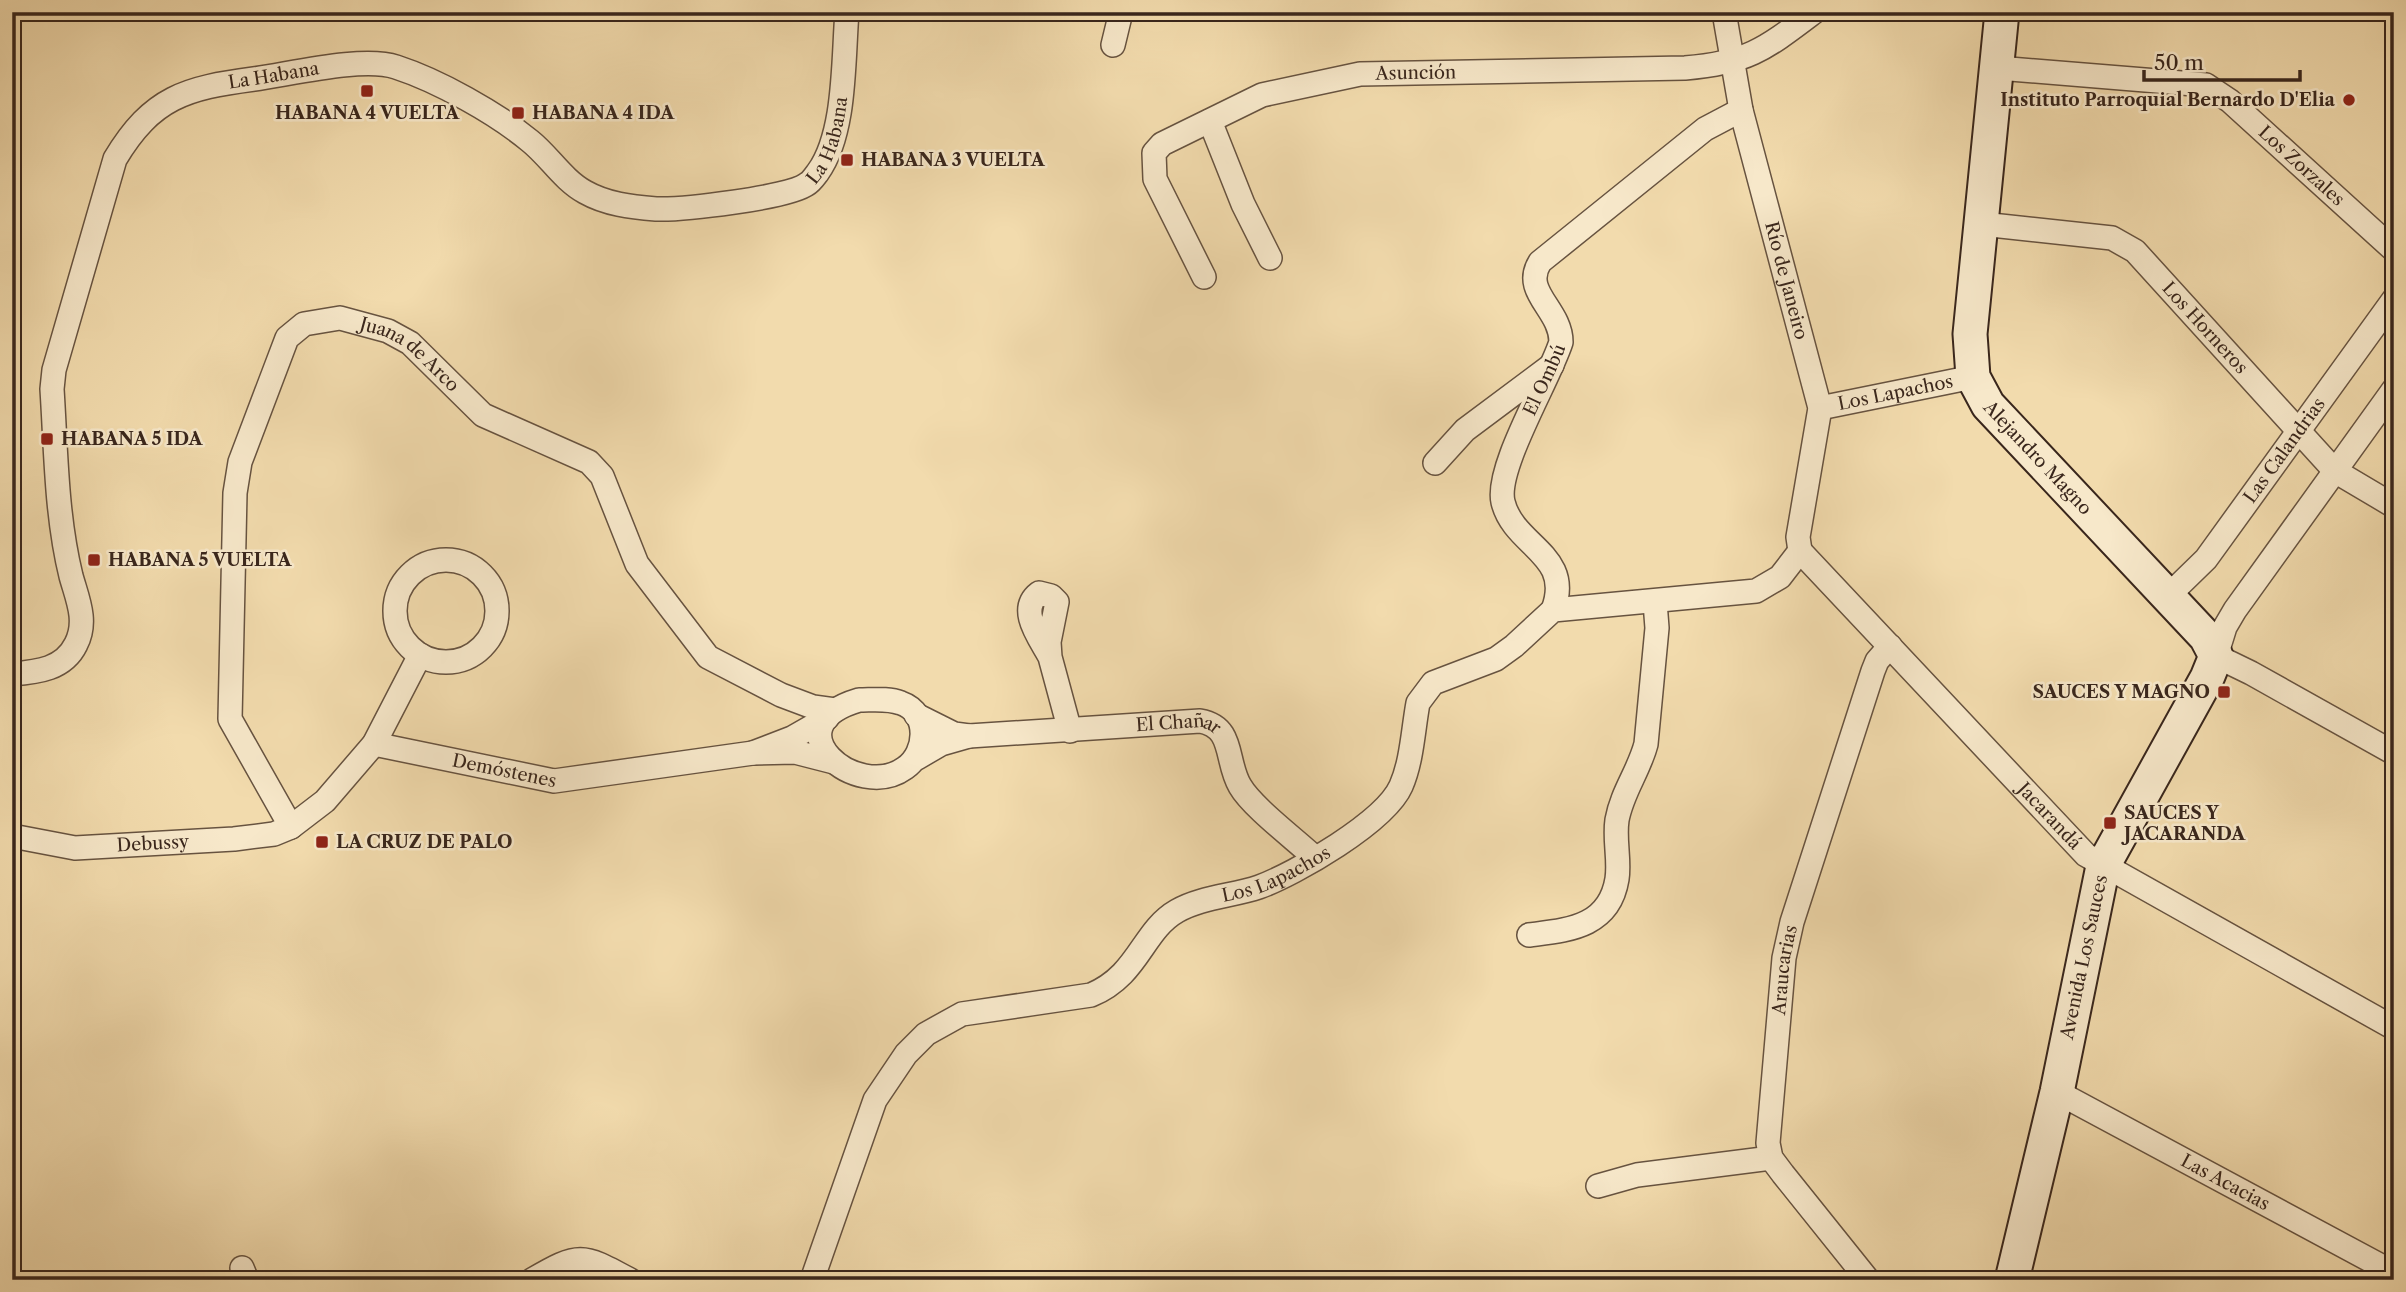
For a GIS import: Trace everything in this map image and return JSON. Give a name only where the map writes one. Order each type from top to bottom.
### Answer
[{"type":"main road","name":"Alejandro Magno","points":[[2002,12],[1970,334],[1973,377],[1988,405],[2206,637],[2216,656]]},
{"type":"main road","name":"Avenida Los Sauces","points":[[2012,1280],[2057,1092],[2103,866],[2207,678],[2216,656]]},
{"type":"street","name":"La Habana","points":[[12,674],[50,669],[68,657],[78,642],[82,624],[64,539],[53,379],[115,159],[148,113],[193,90],[227,82],[377,63],[421,77],[515,129],[582,191],[594,197],[608,202],[658,209],[700,206],[791,191],[807,184],[818,171],[829,153],[837,125],[847,12]]},
{"type":"street","points":[[1113,45],[1121,12]]},
{"type":"street","name":"Río de Janeiro","points":[[1724,12],[1741,110],[1820,408],[1798,537],[1800,551]]},
{"type":"street","name":"Asunción","points":[[1204,277],[1155,179],[1154,153],[1162,144],[1262,95],[1378,72],[1685,68],[1732,63],[1764,50],[1814,12]]},
{"type":"street","name":"Los Zorzales","points":[[1997,68],[2206,85],[2230,101],[2394,250]]},
{"type":"street","name":"El Ombú","points":[[1553,610],[1560,593],[1559,579],[1553,568],[1507,514],[1502,486],[1506,470],[1555,363],[1561,331],[1533,283],[1533,274],[1540,262],[1704,129],[1741,110]]},
{"type":"street","points":[[1210,121],[1243,204],[1270,258]]},
{"type":"street","name":"Los Horneros","points":[[1982,224],[2112,238],[2124,243],[2135,251],[2335,471],[2394,506]]},
{"type":"street","name":"Las Calandrias","points":[[2168,596],[2207,559],[2394,299]]},
{"type":"street","name":"Juana de Arco","points":[[291,827],[230,719],[231,531],[240,462],[281,351],[294,330],[304,324],[340,318],[402,337],[482,415],[589,462],[602,476],[637,564],[708,657],[781,695],[831,714]]},
{"type":"street","points":[[1435,463],[1465,430],[1555,363]]},
{"type":"street","name":"Los Lapachos","points":[[1820,408],[1973,377]]},
{"type":"street","points":[[2394,389],[2235,610],[2225,627],[2216,656],[2394,753]]},
{"type":"street","points":[[1553,610],[1756,592],[1780,577],[1800,551]]},
{"type":"street","name":"Jacarandá","points":[[1800,551],[2075,846],[2103,866],[2394,1028]]},
{"type":"street","points":[[435,560],[453,560],[469,564],[488,580],[497,603],[497,620],[491,635],[481,648],[460,659],[436,661],[420,655],[407,644],[398,629],[395,611],[398,594],[406,579],[419,567],[435,560]]},
{"type":"street","points":[[1529,935],[1575,929],[1592,921],[1612,894],[1617,879],[1615,846],[1621,802],[1642,761],[1646,744],[1657,628],[1656,602]]},
{"type":"street","name":"Los Lapachos","points":[[812,1280],[875,1100],[906,1054],[926,1034],[962,1014],[1091,995],[1106,989],[1118,981],[1166,919],[1178,910],[1259,887],[1315,858],[1367,823],[1400,788],[1418,703],[1425,691],[1433,683],[1496,659],[1553,610]]},
{"type":"street","name":"Araucarias","points":[[1771,1158],[1768,1129],[1784,958],[1792,922],[1877,661],[1891,646]]},
{"type":"street","points":[[291,827],[325,801],[374,744],[420,655]]},
{"type":"street","points":[[1050,657],[1070,731]]},
{"type":"street","points":[[781,695],[796,709],[799,720],[792,738]]},
{"type":"street","name":"Demóstenes","points":[[753,753],[792,738],[859,700],[903,703],[916,715]]},
{"type":"street","points":[[831,714],[818,732],[818,742],[822,751],[834,762]]},
{"type":"street","points":[[916,715],[922,735],[917,758]]},
{"type":"street","name":"El Chañar","points":[[916,715],[954,734],[969,736],[1200,721],[1211,723],[1227,740],[1241,789],[1315,858]]},
{"type":"street","name":"El Chañar","points":[[917,758],[941,744],[969,736]]},
{"type":"street","name":"Demóstenes","points":[[374,744],[554,781],[753,753],[795,752],[834,762],[858,774],[879,778],[904,769],[917,758]]},
{"type":"street","name":"Debussy","points":[[12,836],[75,848],[234,839],[274,834],[291,827]]},
{"type":"street","name":"Las Acacias","points":[[2057,1092],[2394,1273]]},
{"type":"street","points":[[1598,1186],[1637,1175],[1771,1158],[1868,1280]]},
{"type":"street","points":[[532,1280],[569,1259],[579,1258],[598,1263],[629,1280]]},
{"type":"place","name":"HABANA 4 VUELTA","points":[[367,91]]},
{"type":"place","name":"Instituto Parroquial Bernardo D'Elia","points":[[2349,100]]},
{"type":"place","name":"HABANA 4 IDA","points":[[518,113]]},
{"type":"place","name":"HABANA 3 VUELTA","points":[[847,160]]},
{"type":"place","name":"HABANA 5 IDA","points":[[47,439]]},
{"type":"place","name":"HABANA 5 VUELTA","points":[[94,560]]},
{"type":"place","name":"SAUCES Y MAGNO","points":[[2224,692]]},
{"type":"place","name":"SAUCES Y JACARANDA","points":[[2110,823]]},
{"type":"place","name":"LA CRUZ DE PALO","points":[[322,842]]}]
